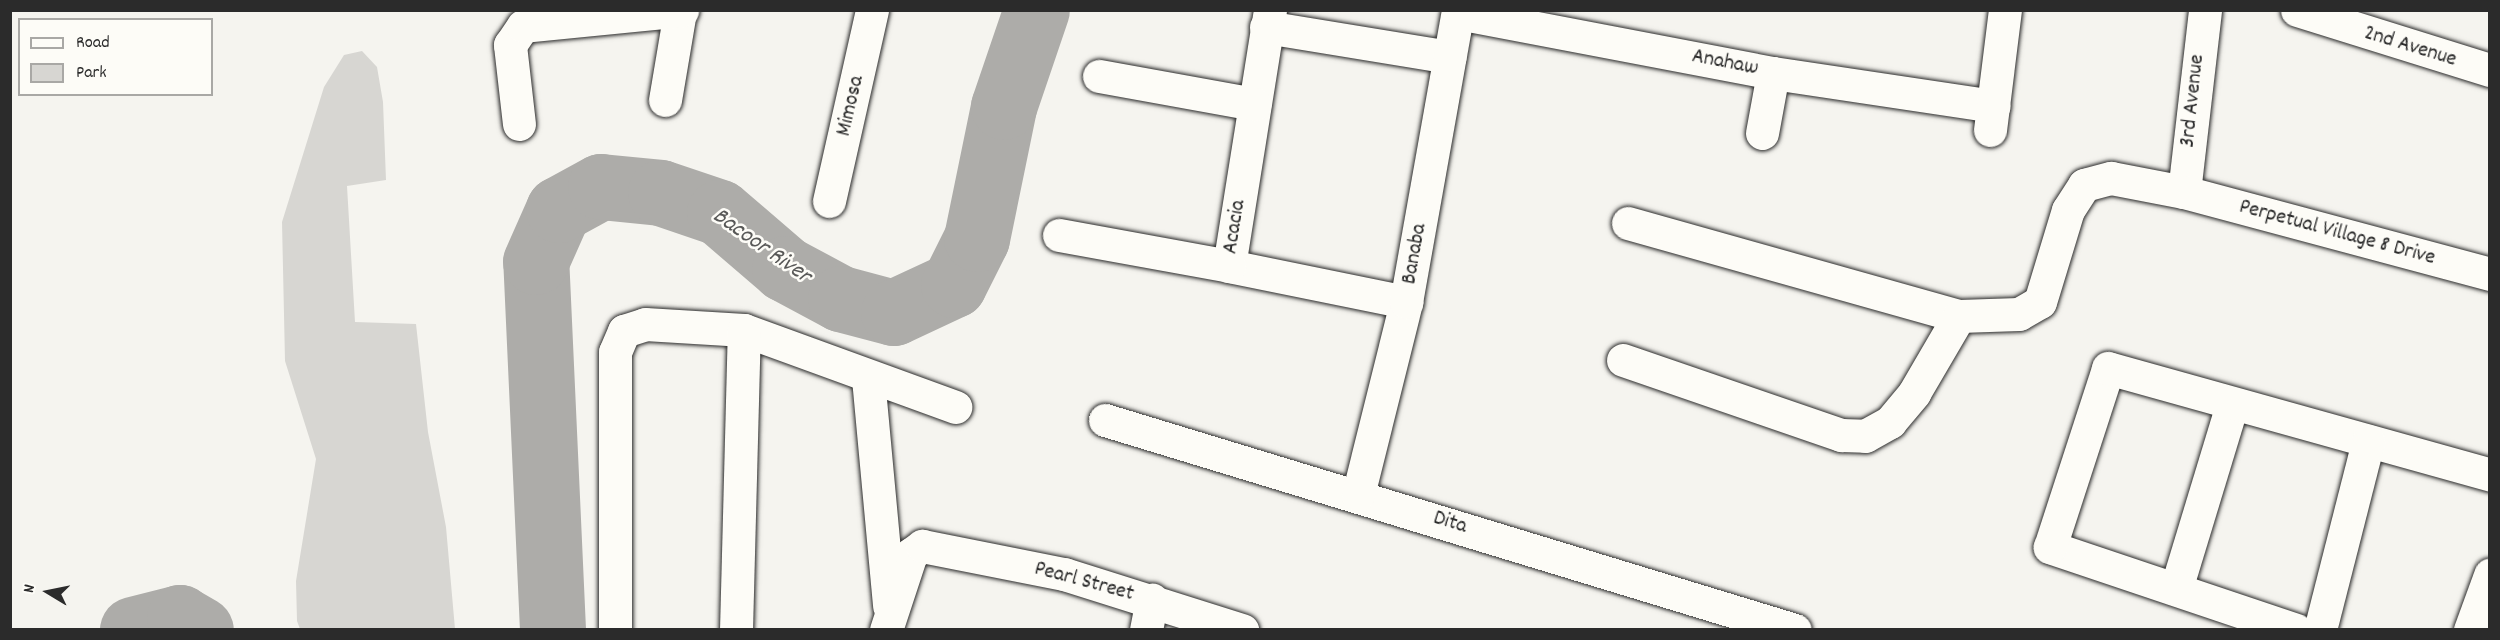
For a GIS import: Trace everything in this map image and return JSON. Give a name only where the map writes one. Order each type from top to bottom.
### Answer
[{"type":"street","name":"Mimosa","points":[[829,201],[872,10]]},
{"type":"street","name":"Anahaw","points":[[1458,12],[1992,118],[2005,10]]},
{"type":"street","name":"3rd Avenue","points":[[2184,192],[2205,10]]},
{"type":"street","name":"2nd Avenue","points":[[2297,10],[2490,70]]},
{"type":"street","points":[[519,124],[510,45],[523,26],[681,11],[665,100]]},
{"type":"street","name":"Banaba","points":[[1358,495],[1406,302],[1458,12]]},
{"type":"street","points":[[1268,19],[1450,57]]},
{"type":"street","name":"Acacia","points":[[1268,19],[1229,266],[1406,302]]},
{"type":"street","points":[[1762,133],[1773,73]]},
{"type":"street","points":[[1099,76],[1255,104]]},
{"type":"street","name":"Perpetual Village 8 Drive","points":[[1628,223],[1959,316],[2019,314],[2040,302],[2068,210],[2084,185],[2111,178],[2184,192],[2490,274]]},
{"type":"street","points":[[1059,235],[1229,266]]},
{"type":"street","points":[[1623,360],[1841,435],[1865,436],[1890,422],[1914,393],[1959,316]]},
{"type":"street","points":[[615,630],[615,352],[624,330],[645,324],[744,330],[777,338],[868,378],[955,407]]},
{"type":"street","points":[[736,630],[744,330]]},
{"type":"street","points":[[2296,630],[2050,547],[2108,368],[2232,405],[2490,475]]},
{"type":"street","points":[[868,378],[888,620]]},
{"type":"street","points":[[2176,589],[2232,405]]},
{"type":"street","name":"Dita","points":[[1105,420],[1358,495],[1795,630]]},
{"type":"street","points":[[2320,630],[2368,441]]},
{"type":"street","name":"Pearl Street","points":[[888,620],[911,554],[922,546],[1064,574],[1149,615],[1242,630]]},
{"type":"street","points":[[2470,630],[2490,575]]},
{"type":"green space","points":[[362,51],[377,67],[383,102],[386,180],[347,186],[355,322],[416,324],[428,432],[446,527],[455,629],[300,629],[297,621],[296,581],[316,459],[285,361],[282,222],[324,87],[344,55]]},
{"type":"waterway","name":"Bacoor River","points":[[553,630],[536,262],[559,210],[601,187],[661,193],[720,213],[785,269],[841,299],[894,313],[954,285],[977,239],[1004,107],[1037,10]]},
{"type":"waterway","name":"Bacoor River","points":[[133,630],[180,618],[201,630]]}]
